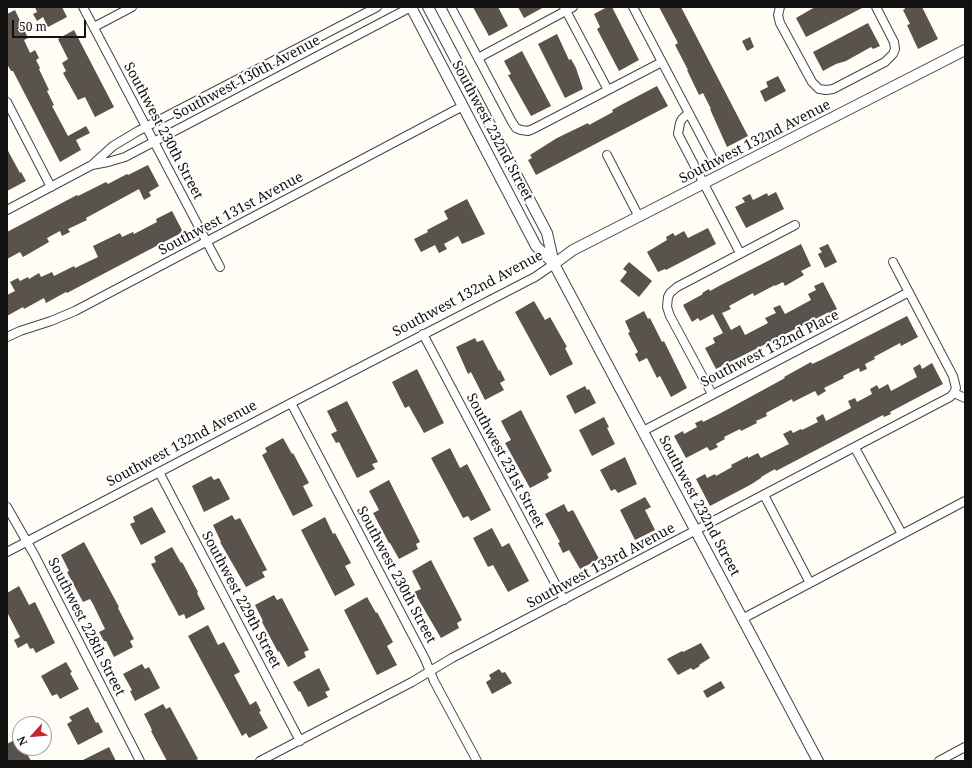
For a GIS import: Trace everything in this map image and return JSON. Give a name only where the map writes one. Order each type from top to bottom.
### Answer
[{"type":"street","name":"Southwest 230th Street","points":[[83,7],[220,267]]},
{"type":"street","points":[[94,27],[132,7]]},
{"type":"street","name":"Southwest 130th Avenue","points":[[92,165],[112,146],[146,127],[377,7]]},
{"type":"street","name":"Southwest 130th Avenue","points":[[7,210],[92,165],[124,157],[411,7]]},
{"type":"street","name":"Southwest 232nd Street","points":[[411,7],[536,246],[554,264]]},
{"type":"street","name":"Southwest 232nd Street","points":[[428,7],[547,233],[554,264],[818,761]]},
{"type":"street","points":[[451,7],[512,122],[516,128],[521,130],[528,131],[533,129],[662,62]]},
{"type":"street","points":[[633,7],[712,157]]},
{"type":"street","points":[[780,7],[778,11],[779,18],[814,85],[819,89],[826,90],[885,62],[891,57],[894,51],[894,42],[876,7]]},
{"type":"street","points":[[478,58],[568,8],[608,90]]},
{"type":"street","name":"Southwest 132nd Avenue","points":[[7,552],[290,403],[535,277],[573,250],[965,50]]},
{"type":"street","points":[[7,102],[51,187]]},
{"type":"street","name":"Southwest 131st Avenue","points":[[7,337],[27,328],[65,316],[463,106]]},
{"type":"street","points":[[689,113],[682,119],[678,134],[740,253]]},
{"type":"street","points":[[607,154],[639,217]]},
{"type":"street","points":[[712,394],[670,316],[667,306],[668,297],[677,287],[794,225]]},
{"type":"street","points":[[893,262],[953,376],[956,388],[954,393],[965,398]]},
{"type":"street","name":"Southwest 132nd Place","points":[[643,431],[909,292]]},
{"type":"street","name":"Southwest 231st Street","points":[[423,334],[564,600]]},
{"type":"street","name":"Southwest 133rd Avenue","points":[[260,761],[412,682],[431,670],[696,530],[944,401],[954,393]]},
{"type":"street","name":"Southwest 230th Street","points":[[290,403],[431,670],[434,680],[477,761]]},
{"type":"street","points":[[855,448],[902,534]]},
{"type":"street","name":"Southwest 229th Street","points":[[159,472],[300,741]]},
{"type":"street","points":[[764,495],[810,583]]},
{"type":"street","points":[[742,618],[965,501]]},
{"type":"street","name":"Southwest 228th Street","points":[[7,507],[35,556],[140,761]]},
{"type":"street","points":[[938,761],[965,747]]},
{"type":"building","points":[[35,7],[62,7],[67,17],[48,27],[43,17],[37,21],[33,14],[37,12]]},
{"type":"building","points":[[473,7],[498,7],[508,26],[489,36]]},
{"type":"building","points":[[518,7],[544,7],[524,18]]},
{"type":"building","points":[[607,7],[612,7],[639,60],[619,71],[597,29],[600,27],[594,14]]},
{"type":"building","points":[[659,7],[681,7],[748,136],[727,147],[703,93],[699,95],[675,45],[678,43]]},
{"type":"building","points":[[815,7],[864,7],[806,37],[796,18]]},
{"type":"building","points":[[904,7],[922,7],[938,39],[918,49],[907,25],[910,24],[903,10],[905,9]]},
{"type":"building","points":[[15,10],[28,38],[24,40],[30,53],[35,50],[39,58],[36,60],[49,90],[47,91],[54,105],[52,106],[68,136],[86,126],[90,133],[76,140],[81,150],[60,162],[13,71],[11,71],[7,64],[7,14]]},
{"type":"building","points":[[868,23],[880,46],[873,49],[871,47],[846,61],[836,64],[823,71],[813,52]]},
{"type":"building","points":[[74,30],[114,107],[95,117],[85,97],[78,100],[63,73],[66,71],[62,63],[68,59],[58,39]]},
{"type":"building","points":[[557,34],[569,60],[571,59],[576,68],[583,89],[565,98],[538,44]]},
{"type":"building","points":[[750,37],[754,47],[747,51],[742,41]]},
{"type":"building","points":[[522,51],[551,106],[531,116],[508,75],[511,74],[504,61]]},
{"type":"building","points":[[778,76],[786,91],[765,102],[760,91],[768,87],[766,82]]},
{"type":"building","points":[[657,86],[668,106],[536,175],[528,160],[532,158],[530,155],[557,138],[588,123],[589,125],[613,112],[612,110]]},
{"type":"building","points":[[7,149],[26,181],[7,191]]},
{"type":"building","points":[[148,165],[159,186],[149,192],[151,196],[144,200],[139,189],[86,218],[87,220],[68,229],[70,232],[62,236],[60,231],[47,238],[49,242],[23,257],[20,252],[7,259],[7,232],[77,195],[78,196],[106,182],[108,184]]},
{"type":"building","points":[[776,192],[784,209],[746,228],[735,207],[745,202],[742,198],[750,194],[753,200],[767,193],[768,196]]},
{"type":"building","points":[[467,199],[485,234],[462,244],[458,236],[444,244],[447,249],[439,253],[435,245],[421,252],[414,239],[448,219],[444,211]]},
{"type":"building","points":[[172,211],[183,232],[67,293],[66,292],[46,303],[44,298],[7,316],[7,295],[15,291],[10,282],[18,278],[20,281],[28,277],[29,279],[39,273],[41,277],[52,272],[54,276],[74,266],[75,268],[98,257],[93,246],[120,233],[122,237],[133,232],[134,234],[157,222],[156,219]]},
{"type":"building","points":[[708,228],[716,244],[666,270],[665,269],[658,272],[647,252],[667,240],[666,237],[673,233],[675,236],[684,231],[688,238]]},
{"type":"building","points":[[801,244],[811,266],[801,271],[804,275],[785,286],[783,282],[754,296],[753,293],[729,306],[731,309],[722,313],[731,330],[740,325],[745,335],[768,323],[765,318],[776,313],[773,308],[780,305],[785,314],[811,300],[808,294],[816,290],[814,286],[823,282],[837,309],[716,369],[705,348],[715,343],[713,338],[723,333],[713,314],[700,321],[698,318],[692,322],[683,305],[709,289],[710,291]]},
{"type":"building","points":[[828,244],[837,262],[825,268],[818,254],[822,252],[819,248]]},
{"type":"building","points":[[629,262],[652,281],[639,297],[620,281],[627,272],[623,269]]},
{"type":"building","points":[[534,301],[545,320],[550,317],[567,347],[565,348],[573,364],[550,376],[515,312]]},
{"type":"building","points":[[644,311],[648,319],[650,318],[662,342],[664,341],[687,388],[671,397],[660,376],[657,378],[647,358],[639,362],[635,354],[638,352],[628,333],[630,332],[625,321]]},
{"type":"building","points":[[907,316],[918,337],[901,346],[900,343],[874,357],[875,359],[865,364],[867,369],[860,372],[859,368],[843,376],[844,378],[824,388],[826,391],[818,396],[815,391],[793,402],[792,399],[766,413],[767,416],[756,421],[757,423],[724,437],[725,439],[716,444],[718,447],[710,451],[707,447],[686,458],[674,436],[683,431],[684,434],[697,427],[695,423],[702,420],[703,422],[719,414],[811,362],[812,364],[821,360]]},
{"type":"building","points":[[475,338],[477,342],[483,340],[505,380],[500,383],[504,390],[485,400],[471,372],[468,374],[456,347]]},
{"type":"building","points":[[932,363],[943,384],[890,412],[891,414],[884,417],[883,415],[776,471],[775,469],[750,485],[710,506],[696,479],[705,474],[707,478],[715,474],[716,476],[732,467],[731,465],[748,456],[748,458],[758,453],[761,458],[789,444],[783,434],[791,430],[793,433],[801,429],[802,430],[818,422],[816,418],[823,414],[826,421],[851,408],[848,401],[855,398],[857,402],[872,394],[870,389],[877,385],[879,389],[888,384],[891,391],[917,377],[913,368],[920,364],[922,369]]},
{"type":"building","points":[[417,369],[444,423],[424,433],[409,406],[405,408],[392,382]]},
{"type":"building","points":[[585,386],[587,390],[589,389],[596,403],[575,414],[566,396]]},
{"type":"building","points":[[347,401],[378,462],[372,464],[375,469],[357,478],[339,442],[336,443],[331,434],[337,431],[327,411]]},
{"type":"building","points":[[521,410],[552,471],[547,474],[549,478],[530,488],[505,443],[511,440],[501,421]]},
{"type":"building","points":[[604,417],[609,427],[607,428],[615,444],[592,456],[579,430]]},
{"type":"building","points":[[283,438],[309,483],[303,486],[313,506],[293,516],[262,455],[267,452],[265,448]]},
{"type":"building","points":[[450,448],[460,468],[467,464],[491,510],[471,521],[468,516],[463,518],[431,458]]},
{"type":"building","points":[[625,457],[637,484],[618,493],[615,489],[611,491],[600,470]]},
{"type":"building","points":[[211,476],[214,480],[219,478],[230,499],[204,512],[192,486]]},
{"type":"building","points":[[389,480],[420,542],[416,544],[418,549],[399,559],[373,513],[379,510],[369,491]]},
{"type":"building","points":[[645,497],[651,507],[645,510],[655,530],[635,540],[620,510]]},
{"type":"building","points":[[564,504],[568,512],[573,510],[599,559],[580,569],[569,550],[563,553],[558,543],[560,542],[545,514]]},
{"type":"building","points":[[152,507],[166,532],[141,545],[130,524],[135,522],[133,517]]},
{"type":"building","points":[[232,515],[235,520],[240,518],[267,570],[262,572],[265,577],[246,587],[220,542],[213,525]]},
{"type":"building","points":[[325,517],[333,534],[335,533],[351,563],[345,566],[355,585],[335,596],[301,530]]},
{"type":"building","points":[[492,528],[502,547],[509,543],[529,581],[508,592],[493,565],[488,567],[473,538]]},
{"type":"building","points":[[84,542],[119,607],[118,608],[134,639],[130,641],[133,647],[114,657],[106,641],[104,641],[99,632],[105,629],[93,604],[90,599],[83,602],[67,572],[69,571],[61,555]]},
{"type":"building","points":[[172,547],[198,592],[197,593],[205,609],[186,619],[184,614],[179,616],[151,564],[156,562],[154,557]]},
{"type":"building","points":[[431,560],[462,620],[457,623],[459,628],[441,638],[414,592],[421,589],[412,571]]},
{"type":"building","points":[[19,586],[29,605],[35,602],[55,643],[36,653],[33,648],[30,649],[27,643],[18,648],[14,640],[20,637],[7,612],[7,593]]},
{"type":"building","points":[[274,595],[277,600],[282,598],[309,650],[304,652],[306,657],[288,667],[262,622],[263,621],[255,605]]},
{"type":"building","points":[[367,597],[393,642],[387,646],[397,665],[377,675],[344,610]]},
{"type":"building","points":[[208,625],[218,645],[224,642],[240,672],[234,675],[250,705],[256,701],[261,711],[259,712],[268,728],[249,738],[246,733],[242,736],[188,636]]},
{"type":"building","points":[[701,643],[710,658],[693,670],[691,668],[678,675],[667,659]]},
{"type":"building","points":[[66,662],[79,689],[60,699],[57,694],[52,696],[41,676]]},
{"type":"building","points":[[142,664],[145,669],[149,667],[160,688],[135,701],[130,691],[132,690],[123,674]]},
{"type":"building","points":[[319,668],[330,690],[325,692],[328,697],[308,707],[300,691],[299,692],[293,682]]},
{"type":"building","points":[[499,669],[502,673],[505,672],[512,683],[492,694],[486,682],[491,679],[489,675]]},
{"type":"building","points":[[721,681],[725,688],[707,698],[703,691]]},
{"type":"building","points":[[163,704],[166,709],[170,707],[198,759],[194,761],[167,761],[144,714]]},
{"type":"building","points":[[88,707],[96,723],[98,722],[103,732],[78,745],[67,724],[72,721],[69,717]]},
{"type":"building","points":[[12,741],[12,756],[28,756],[31,761],[7,761],[7,744]]},
{"type":"building","points":[[109,747],[116,761],[81,761]]}]
